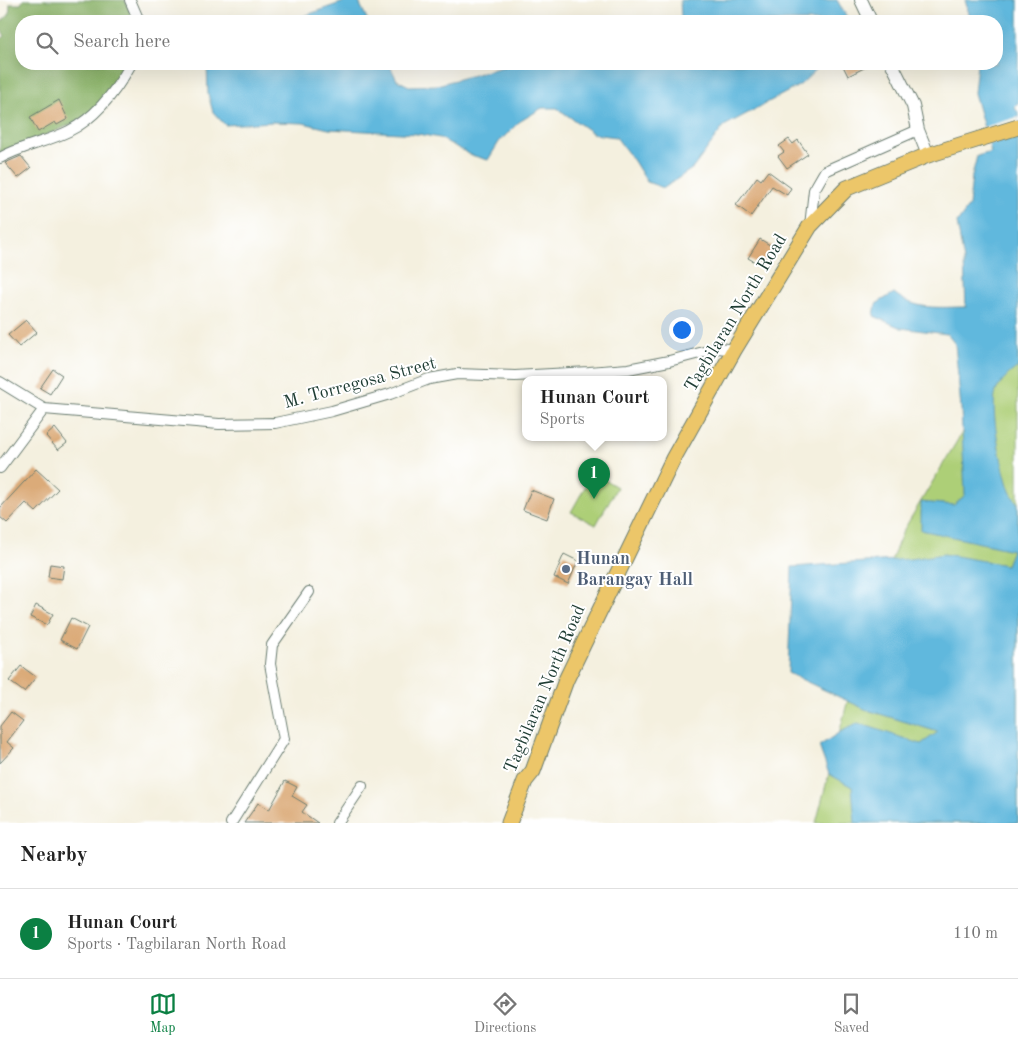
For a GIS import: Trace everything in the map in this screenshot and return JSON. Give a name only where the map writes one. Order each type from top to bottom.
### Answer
[{"type":"main road","name":"Tagbilaran North Road","points":[[509,823],[525,781],[532,771],[566,680],[672,459],[734,350],[810,226],[847,188],[928,155],[1018,126]]},
{"type":"street","points":[[130,0],[136,15]]},
{"type":"street","points":[[861,0],[868,15]]},
{"type":"street","points":[[0,158],[29,145],[69,131],[96,113],[127,70]]},
{"type":"street","points":[[895,70],[913,106],[918,130],[928,155]]},
{"type":"street","points":[[810,226],[814,190],[825,171],[918,130]]},
{"type":"street","name":"M. Torregosa Street","points":[[0,382],[44,410],[219,424],[275,423],[332,412],[390,394],[429,379],[457,374],[515,376],[628,369],[719,348],[734,350]]},
{"type":"street","points":[[0,468],[44,410]]},
{"type":"street","points":[[230,823],[284,739],[270,664],[272,645],[309,592]]},
{"type":"street","points":[[337,823],[362,786]]},
{"type":"green space","points":[[23,0],[125,0],[131,15],[15,15],[15,70],[121,70],[103,99],[86,116],[63,128],[0,153],[0,40],[5,36],[0,28],[0,23],[9,15],[10,4],[21,4]]},
{"type":"green space","points":[[1018,352],[1018,823],[816,823],[872,607],[903,531],[969,421]]},
{"type":"green space","points":[[593,473],[617,487],[596,525],[571,512]]},
{"type":"water","points":[[349,0],[358,0],[365,15],[307,15]]},
{"type":"water","points":[[680,0],[837,0],[846,15],[681,15]]},
{"type":"water","points":[[965,0],[1018,0],[1018,103],[1014,107],[1018,112],[1018,367],[1006,377],[997,389],[994,409],[1004,469],[1010,491],[1018,504],[1018,823],[855,823],[852,787],[829,774],[819,746],[858,723],[921,744],[938,732],[867,710],[788,673],[792,567],[910,559],[944,554],[1006,565],[1012,550],[921,530],[921,502],[954,505],[965,495],[961,408],[955,344],[947,334],[901,328],[874,316],[876,304],[894,293],[911,303],[928,307],[966,307],[964,261],[957,223],[969,206],[972,176],[977,156],[991,152],[974,93],[976,70],[1003,70],[1003,15],[969,15]]},
{"type":"water","points":[[207,70],[392,70],[397,80],[409,86],[437,85],[491,70],[816,70],[800,85],[724,126],[693,168],[664,188],[647,182],[616,137],[594,134],[557,108],[542,108],[519,122],[499,142],[488,160],[471,155],[440,138],[418,134],[329,129],[303,123],[272,122],[225,125],[213,112],[208,94]]},
{"type":"pier","points":[[1018,117],[1018,136],[986,145],[981,128]]},
{"type":"building","points":[[845,70],[860,70],[848,76]]},
{"type":"building","points":[[59,100],[68,119],[57,125],[55,122],[38,132],[30,117]]},
{"type":"building","points":[[789,139],[793,144],[798,140],[808,154],[787,168],[778,156],[784,152],[779,146]]},
{"type":"building","points":[[21,156],[31,168],[18,178],[5,163]]},
{"type":"building","points":[[768,171],[791,188],[787,195],[772,186],[751,216],[736,205],[757,177],[761,180]]},
{"type":"building","points":[[760,239],[773,247],[762,266],[748,258]]},
{"type":"building","points":[[26,320],[37,332],[19,347],[8,335]]},
{"type":"building","points":[[53,369],[62,375],[50,394],[40,388]]},
{"type":"building","points":[[55,428],[67,443],[58,450],[46,436]]},
{"type":"building","points":[[36,469],[58,489],[36,512],[26,503],[7,523],[0,517],[0,508]]},
{"type":"building","points":[[531,490],[554,499],[547,519],[523,510]]},
{"type":"building","name":"Hunan Barangay Hall","points":[[564,554],[578,561],[568,584],[554,577]]},
{"type":"building","points":[[50,564],[64,566],[62,579],[48,577]]},
{"type":"building","points":[[36,605],[53,614],[47,625],[30,617]]},
{"type":"building","points":[[71,618],[88,627],[77,649],[60,640]]},
{"type":"building","points":[[21,666],[36,677],[24,692],[9,681]]},
{"type":"building","points":[[11,712],[23,721],[7,742],[14,748],[0,763],[0,726]]},
{"type":"building","points":[[285,781],[297,787],[292,796],[307,805],[302,812],[318,823],[244,823],[258,803],[269,810]]},
{"type":"place","name":"Hunan Court","points":[[594,499]]},
{"type":"place","name":"Hunan Barangay Hall","points":[[566,569]]}]
